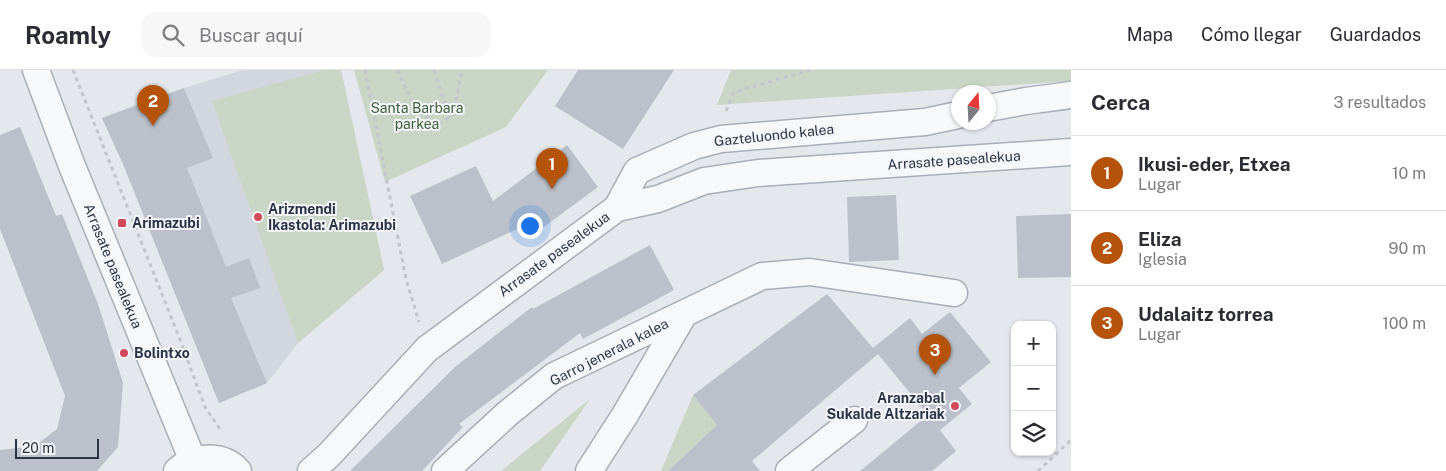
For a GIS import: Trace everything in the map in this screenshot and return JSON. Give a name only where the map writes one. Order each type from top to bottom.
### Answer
[{"type":"street","name":"Arrasate pasealekua","points":[[36,70],[185,466]]},
{"type":"street","points":[[996,106],[1026,100],[1071,95]]},
{"type":"street","name":"Gazteluondo kalea","points":[[617,208],[637,171],[694,146],[721,139],[925,122],[951,116]]},
{"type":"street","name":"Arrasate pasealekua","points":[[311,471],[330,455],[427,349],[617,208],[658,199],[704,181],[758,173],[1071,152]]},
{"type":"street","name":"Garro jenerala kalea","points":[[445,471],[507,414],[554,376],[762,276],[810,272],[954,293]]},
{"type":"street","name":"Garro jenerala kalea","points":[[589,471],[625,416],[684,314]]},
{"type":"street","points":[[789,471],[854,420]]},
{"type":"street","points":[[185,466],[208,458],[222,461],[238,471]]},
{"type":"path","points":[[73,70],[176,328],[205,407],[226,437]]},
{"type":"path","points":[[397,70],[417,110],[438,125],[453,115],[462,70]]},
{"type":"path","points":[[434,70],[450,117]]},
{"type":"path","points":[[721,139],[724,115],[734,92],[810,70]]},
{"type":"path","points":[[366,71],[406,279],[427,349]]},
{"type":"path","points":[[1038,471],[1071,440]]},
{"type":"shaded area","name":"Arizmendi Ikastola: Arimazubi","points":[[243,70],[341,70],[384,270],[298,343],[267,383],[219,403],[123,164],[102,118],[184,88]]},
{"type":"green space","points":[[324,70],[341,70],[384,270],[298,343],[212,101]]},
{"type":"green space","name":"Santa Barbara parkea","points":[[354,70],[548,70],[506,127],[385,182]]},
{"type":"green space","points":[[731,70],[1071,70],[1071,81],[996,86],[951,85],[951,89],[717,105]]},
{"type":"green space","points":[[693,395],[717,425],[668,471],[661,471]]},
{"type":"green space","points":[[590,399],[540,471],[501,471]]},
{"type":"building","points":[[578,70],[674,70],[623,149],[555,106]]},
{"type":"building","points":[[184,88],[213,158],[187,168],[226,267],[249,258],[260,288],[231,298],[267,383],[219,403],[123,164],[102,118]]},
{"type":"building","points":[[20,127],[56,216],[62,214],[98,304],[123,383],[118,447],[97,471],[0,471],[0,450],[35,446],[57,429],[65,396],[0,229],[0,135]]},
{"type":"building","points":[[567,145],[598,187],[537,232],[530,223],[442,264],[410,196],[476,166],[493,201]]},
{"type":"building","points":[[896,195],[899,260],[849,262],[847,197]]},
{"type":"building","points":[[1071,214],[1071,277],[1018,278],[1016,216]]},
{"type":"building","points":[[650,245],[674,290],[583,339],[580,333],[459,424],[463,427],[422,471],[350,471],[456,366],[532,307],[533,309]]},
{"type":"building","points":[[827,294],[873,348],[910,318],[922,334],[950,312],[991,362],[959,388],[972,404],[940,430],[932,420],[956,451],[932,471],[860,471],[928,415],[878,354],[752,461],[760,471],[668,471],[717,425],[693,395]]},
{"type":"place","name":"Eliza","points":[[153,126]]},
{"type":"place","name":"Ikusi-eder, Etxea","points":[[552,189]]},
{"type":"place","name":"Arizmendi Ikastola: Arimazubi","points":[[258,217]]},
{"type":"place","name":"Arimazubi","points":[[122,223]]},
{"type":"place","name":"Bolintxo","points":[[124,353]]},
{"type":"place","name":"Udalaitz torrea","points":[[935,375]]},
{"type":"place","name":"Aranzabal Sukalde Altzariak","points":[[955,406]]}]
